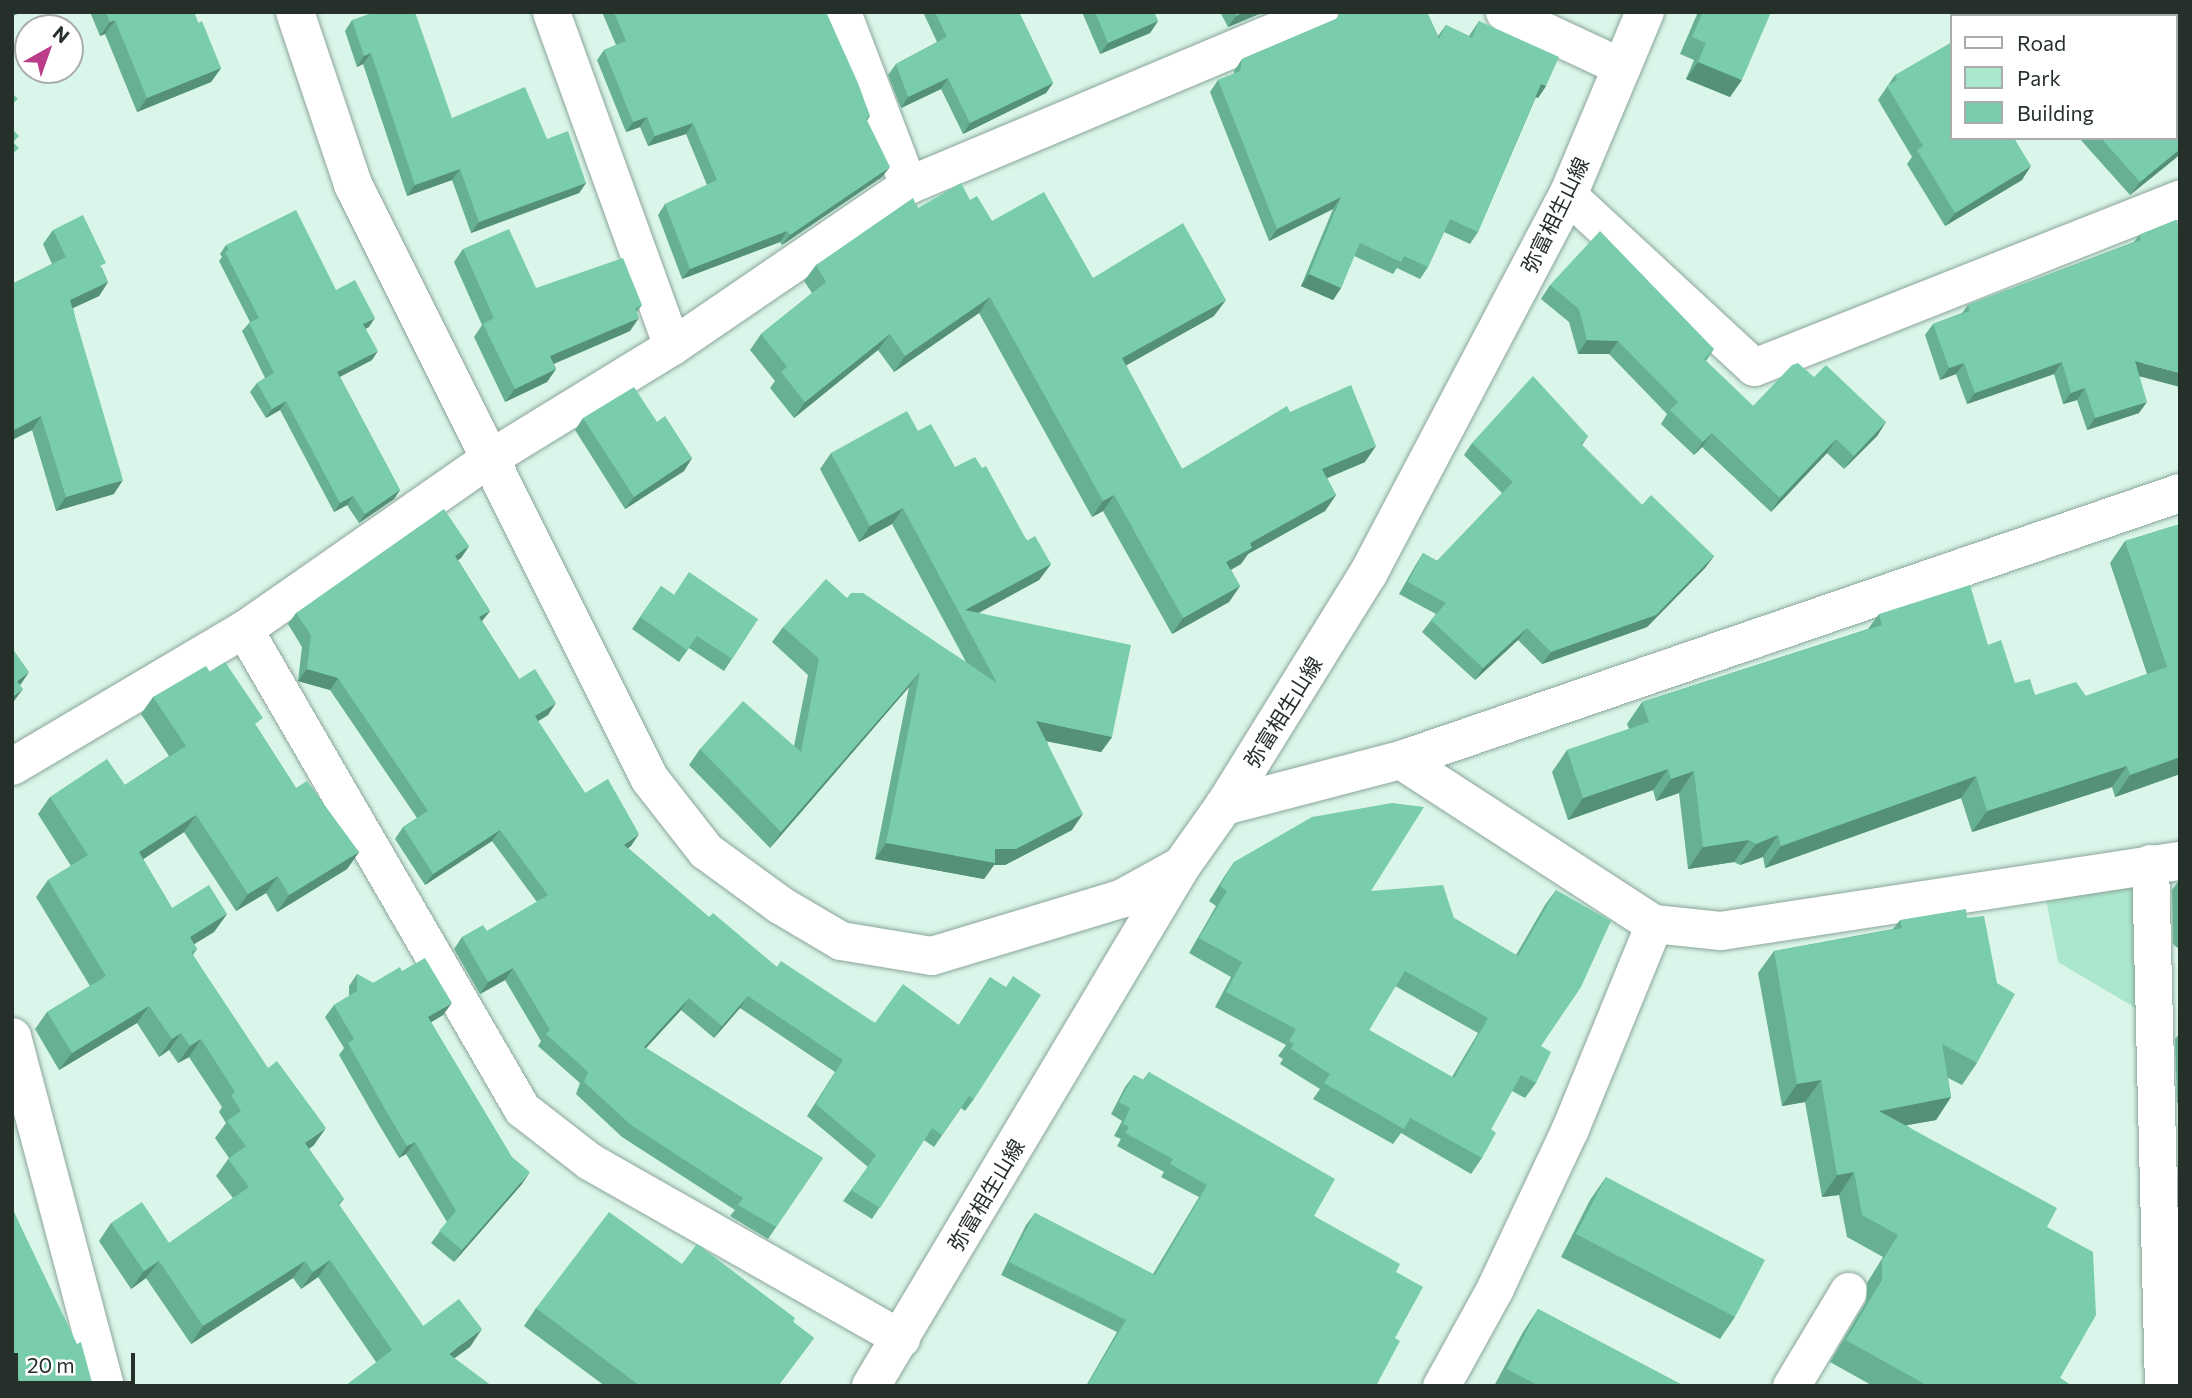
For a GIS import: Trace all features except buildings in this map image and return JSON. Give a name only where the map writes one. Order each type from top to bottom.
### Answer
[{"type":"street","points":[[295,12],[353,184],[649,778],[706,851],[780,905],[841,941],[932,956],[1121,899],[1182,865]]},
{"type":"street","points":[[551,12],[672,346]]},
{"type":"street","points":[[842,12],[908,185]]},
{"type":"street","points":[[12,766],[244,629],[491,457],[672,346],[908,185],[1319,12]]},
{"type":"street","points":[[1504,12],[1622,67]]},
{"type":"street","name":"弥富相生山線","points":[[871,1386],[1182,865],[1224,806],[1368,574],[1568,194],[1645,12]]},
{"type":"street","points":[[1568,194],[1754,367],[2180,198]]},
{"type":"street","points":[[1224,806],[1401,761],[2180,493]]},
{"type":"street","points":[[244,629],[522,1110],[589,1161],[901,1338]]},
{"type":"street","points":[[1401,761],[1654,924],[1720,931],[2165,862],[2163,1386]]},
{"type":"street","points":[[1441,1386],[1495,1288],[1569,1130],[1654,924]]},
{"type":"street","points":[[12,1036],[105,1386]]},
{"type":"street","points":[[1791,1386],[1848,1291]]},
{"type":"green space","points":[[2136,880],[2139,1010],[2058,962],[2045,894]]}]
